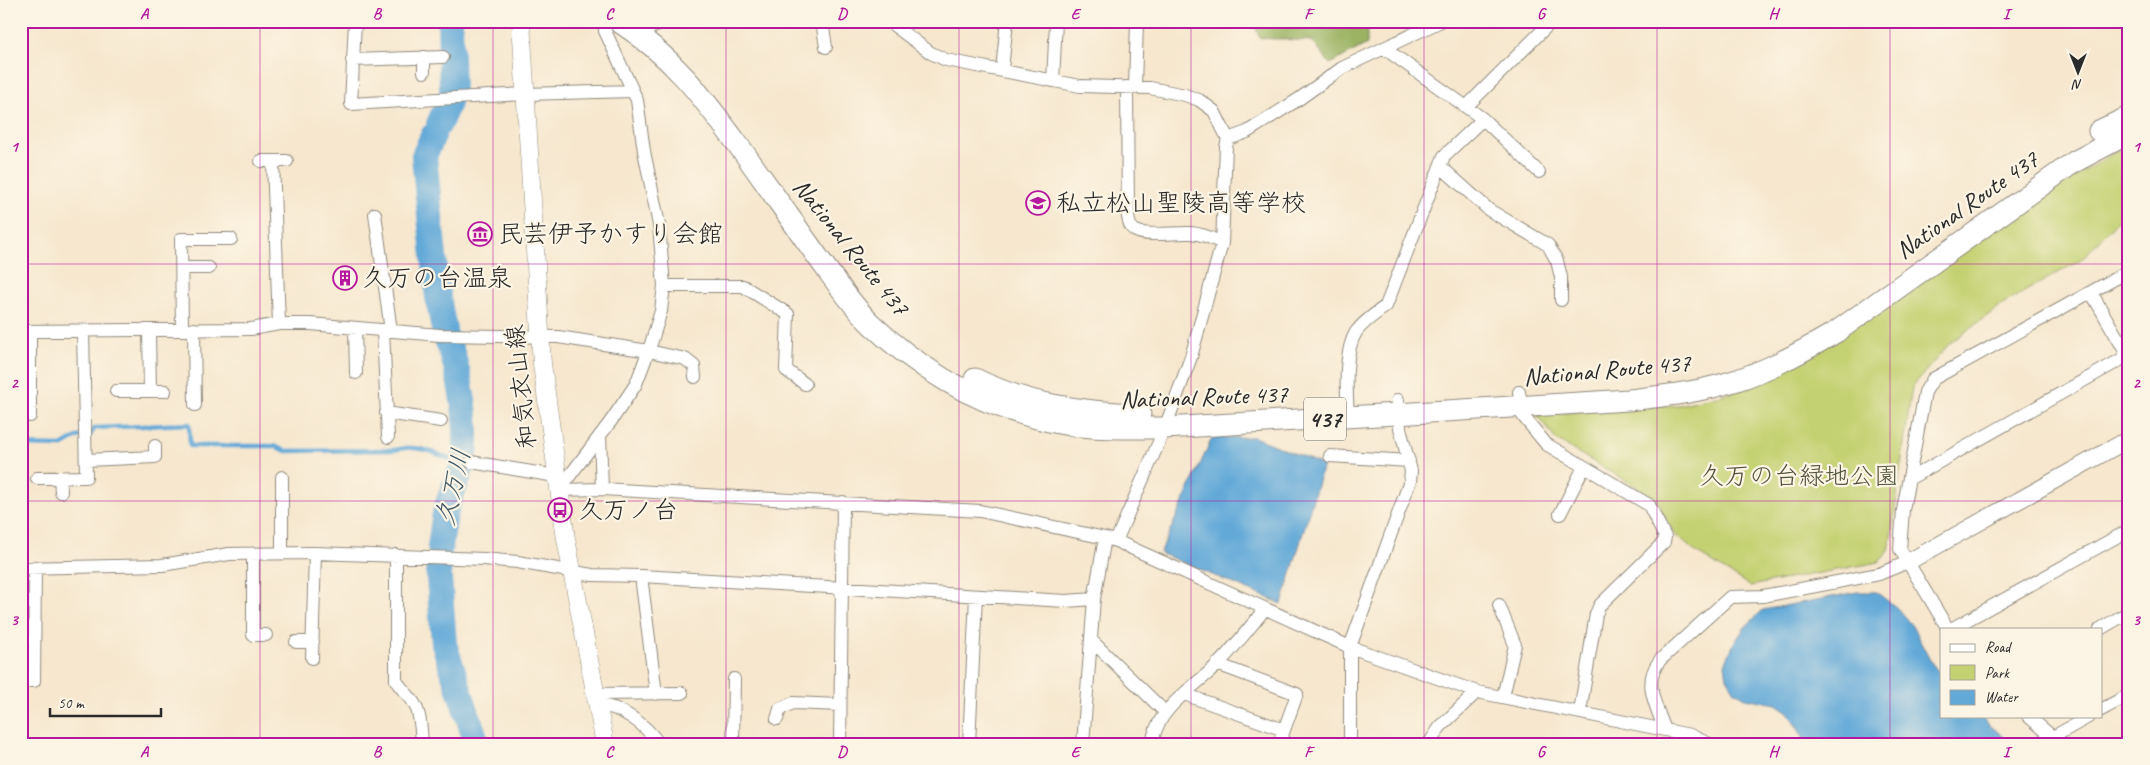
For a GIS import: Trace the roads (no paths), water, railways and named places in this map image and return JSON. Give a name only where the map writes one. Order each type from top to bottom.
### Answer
[{"type":"highway","name":"National Route 437","points":[[618,21],[651,26],[679,69],[835,280],[870,322],[905,353],[936,376],[979,397],[1037,419],[1097,428],[1520,399],[1694,377],[1749,360],[1790,342],[1828,320],[2066,150],[2102,130],[2129,118]]},
{"type":"highway","name":"National Route 437","points":[[1520,399],[1629,400],[1665,396],[1724,384],[1763,370],[1796,355],[1836,332],[2074,162],[2129,133]]},
{"type":"main road","name":"和気衣山線","points":[[520,21],[539,336],[557,483],[605,744]]},
{"type":"street","points":[[355,21],[352,60],[352,104],[525,94],[634,91]]},
{"type":"street","points":[[557,483],[600,436],[636,384],[649,351],[661,311],[664,286],[659,225],[644,151],[637,100],[606,31],[604,21]]},
{"type":"street","points":[[822,21],[826,47]]},
{"type":"street","points":[[888,21],[930,53],[946,60],[1080,86],[1150,88],[1199,100],[1214,112],[1228,139],[1226,147],[1222,242],[1191,357],[1167,422],[1110,540],[1094,599],[1083,744]]},
{"type":"street","points":[[1002,70],[1007,21]]},
{"type":"street","points":[[1053,81],[1056,21]]},
{"type":"street","points":[[1137,21],[1131,87],[1128,217],[1130,225],[1135,230],[1143,233],[1190,233],[1205,235],[1222,242]]},
{"type":"street","points":[[1228,139],[1246,132],[1299,99],[1342,68],[1441,21]]},
{"type":"street","points":[[1466,107],[1552,21]]},
{"type":"street","points":[[1384,48],[1483,119],[1539,172]]},
{"type":"street","points":[[352,60],[443,57]]},
{"type":"street","points":[[424,58],[424,72]]},
{"type":"street","points":[[1348,411],[1348,364],[1355,334],[1365,322],[1386,306],[1444,156],[1483,119]]},
{"type":"street","points":[[279,324],[267,161],[287,161]]},
{"type":"street","points":[[1440,166],[1489,210],[1548,246],[1557,261],[1561,277],[1561,300]]},
{"type":"street","points":[[375,214],[387,331],[386,412],[388,437]]},
{"type":"street","points":[[195,405],[182,268],[181,238],[228,243]]},
{"type":"street","points":[[263,265],[276,264]]},
{"type":"street","points":[[182,268],[209,268]]},
{"type":"street","points":[[1949,628],[1900,550],[1900,535],[1925,392],[1933,379],[2129,271]]},
{"type":"street","points":[[664,286],[743,286],[788,314],[786,370],[805,384]]},
{"type":"street","points":[[1909,479],[2128,356],[2091,292]]},
{"type":"street","points":[[30,416],[25,331],[251,329],[279,324],[310,324],[455,336],[558,337],[649,351],[684,360],[694,366],[695,377]]},
{"type":"street","points":[[355,328],[356,372]]},
{"type":"street","points":[[149,330],[150,391]]},
{"type":"street","points":[[36,478],[86,477],[84,331]]},
{"type":"street","points":[[116,391],[165,391]]},
{"type":"street","points":[[1520,399],[1526,422],[1546,444],[1649,505],[1665,537],[1664,542],[1600,605],[1596,614],[1580,712]]},
{"type":"street","points":[[1350,744],[1350,647],[1410,481],[1409,461],[1400,428],[1399,407]]},
{"type":"street","points":[[386,412],[441,421]]},
{"type":"street","points":[[600,436],[602,489]]},
{"type":"street","points":[[1665,730],[1652,691],[1652,671],[1660,660],[1730,597],[1763,596],[1870,576],[1893,569],[2129,440]]},
{"type":"street","points":[[86,460],[155,457],[155,446]]},
{"type":"street","points":[[1330,456],[1409,461]]},
{"type":"street","points":[[471,462],[557,483],[602,489],[980,511],[1110,540],[1350,647],[1477,692],[1690,735],[1709,744]]},
{"type":"street","points":[[1560,514],[1584,467]]},
{"type":"street","points":[[60,477],[61,492]]},
{"type":"street","points":[[282,477],[282,553]]},
{"type":"street","points":[[840,744],[844,502]]},
{"type":"street","points":[[1952,628],[2129,530]]},
{"type":"street","points":[[21,568],[162,565],[229,554],[315,553],[396,555],[517,562],[592,575],[641,576],[1066,601],[1094,599]]},
{"type":"street","points":[[312,658],[315,553]]},
{"type":"street","points":[[253,554],[253,635],[266,635]]},
{"type":"street","points":[[396,555],[396,680],[401,689],[415,704],[419,715],[422,744]]},
{"type":"street","points":[[21,681],[34,681],[35,568]]},
{"type":"street","points":[[641,576],[656,694]]},
{"type":"street","points":[[969,744],[976,596]]},
{"type":"street","points":[[1499,605],[1515,645],[1503,697]]},
{"type":"street","points":[[1152,744],[1158,722],[1165,712],[1217,664],[1265,609]]},
{"type":"street","points":[[2102,628],[2129,612]]},
{"type":"street","points":[[1091,640],[1165,712]]},
{"type":"street","points":[[296,642],[313,642]]},
{"type":"street","points":[[1217,664],[1297,694],[1279,744]]},
{"type":"street","points":[[733,744],[734,680]]},
{"type":"street","points":[[1429,744],[1440,727],[1477,692]]},
{"type":"street","points":[[597,699],[682,693]]},
{"type":"street","points":[[1184,694],[1284,730]]},
{"type":"street","points":[[2102,709],[2129,695]]},
{"type":"street","points":[[597,699],[634,719],[648,730],[659,744]]},
{"type":"street","points":[[777,719],[780,709],[793,703],[840,705]]},
{"type":"street","points":[[2030,718],[2057,740],[2087,718]]},
{"type":"water","points":[[1254,437],[1323,465],[1282,604],[1160,553],[1212,438]]},
{"type":"water","points":[[1858,592],[1876,592],[1897,608],[1912,626],[1931,662],[1940,674],[1940,718],[1981,718],[2012,744],[1807,744],[1788,712],[1776,704],[1745,698],[1735,691],[1727,678],[1725,664],[1733,645],[1745,627],[1763,610]]},
{"type":"waterway","name":"久万川","points":[[450,21],[452,90]]},
{"type":"waterway","name":"久万川","points":[[439,124],[448,103]]},
{"type":"waterway","name":"久万川","points":[[433,136],[424,156],[438,297],[444,330]]},
{"type":"waterway","name":"久万川","points":[[440,547],[446,510],[464,459],[466,446],[463,398],[456,366],[447,339]]},
{"type":"waterway","points":[[21,445],[61,446],[77,437],[90,435],[95,428],[189,424],[190,446],[274,446],[286,451],[395,450],[412,448],[429,451],[462,464]]},
{"type":"waterway","name":"久万川","points":[[438,564],[444,644],[477,744]]},
{"type":"place","name":"私立松山聖陵高等学校","points":[[1038,203]]},
{"type":"place","name":"民芸伊予かすり会館","points":[[480,234]]},
{"type":"place","name":"久万の台温泉","points":[[345,278]]},
{"type":"place","name":"久万ノ台","points":[[560,510]]},
{"type":"park label","name":"久万の台緑地公園","points":[[1799,476]]}]
